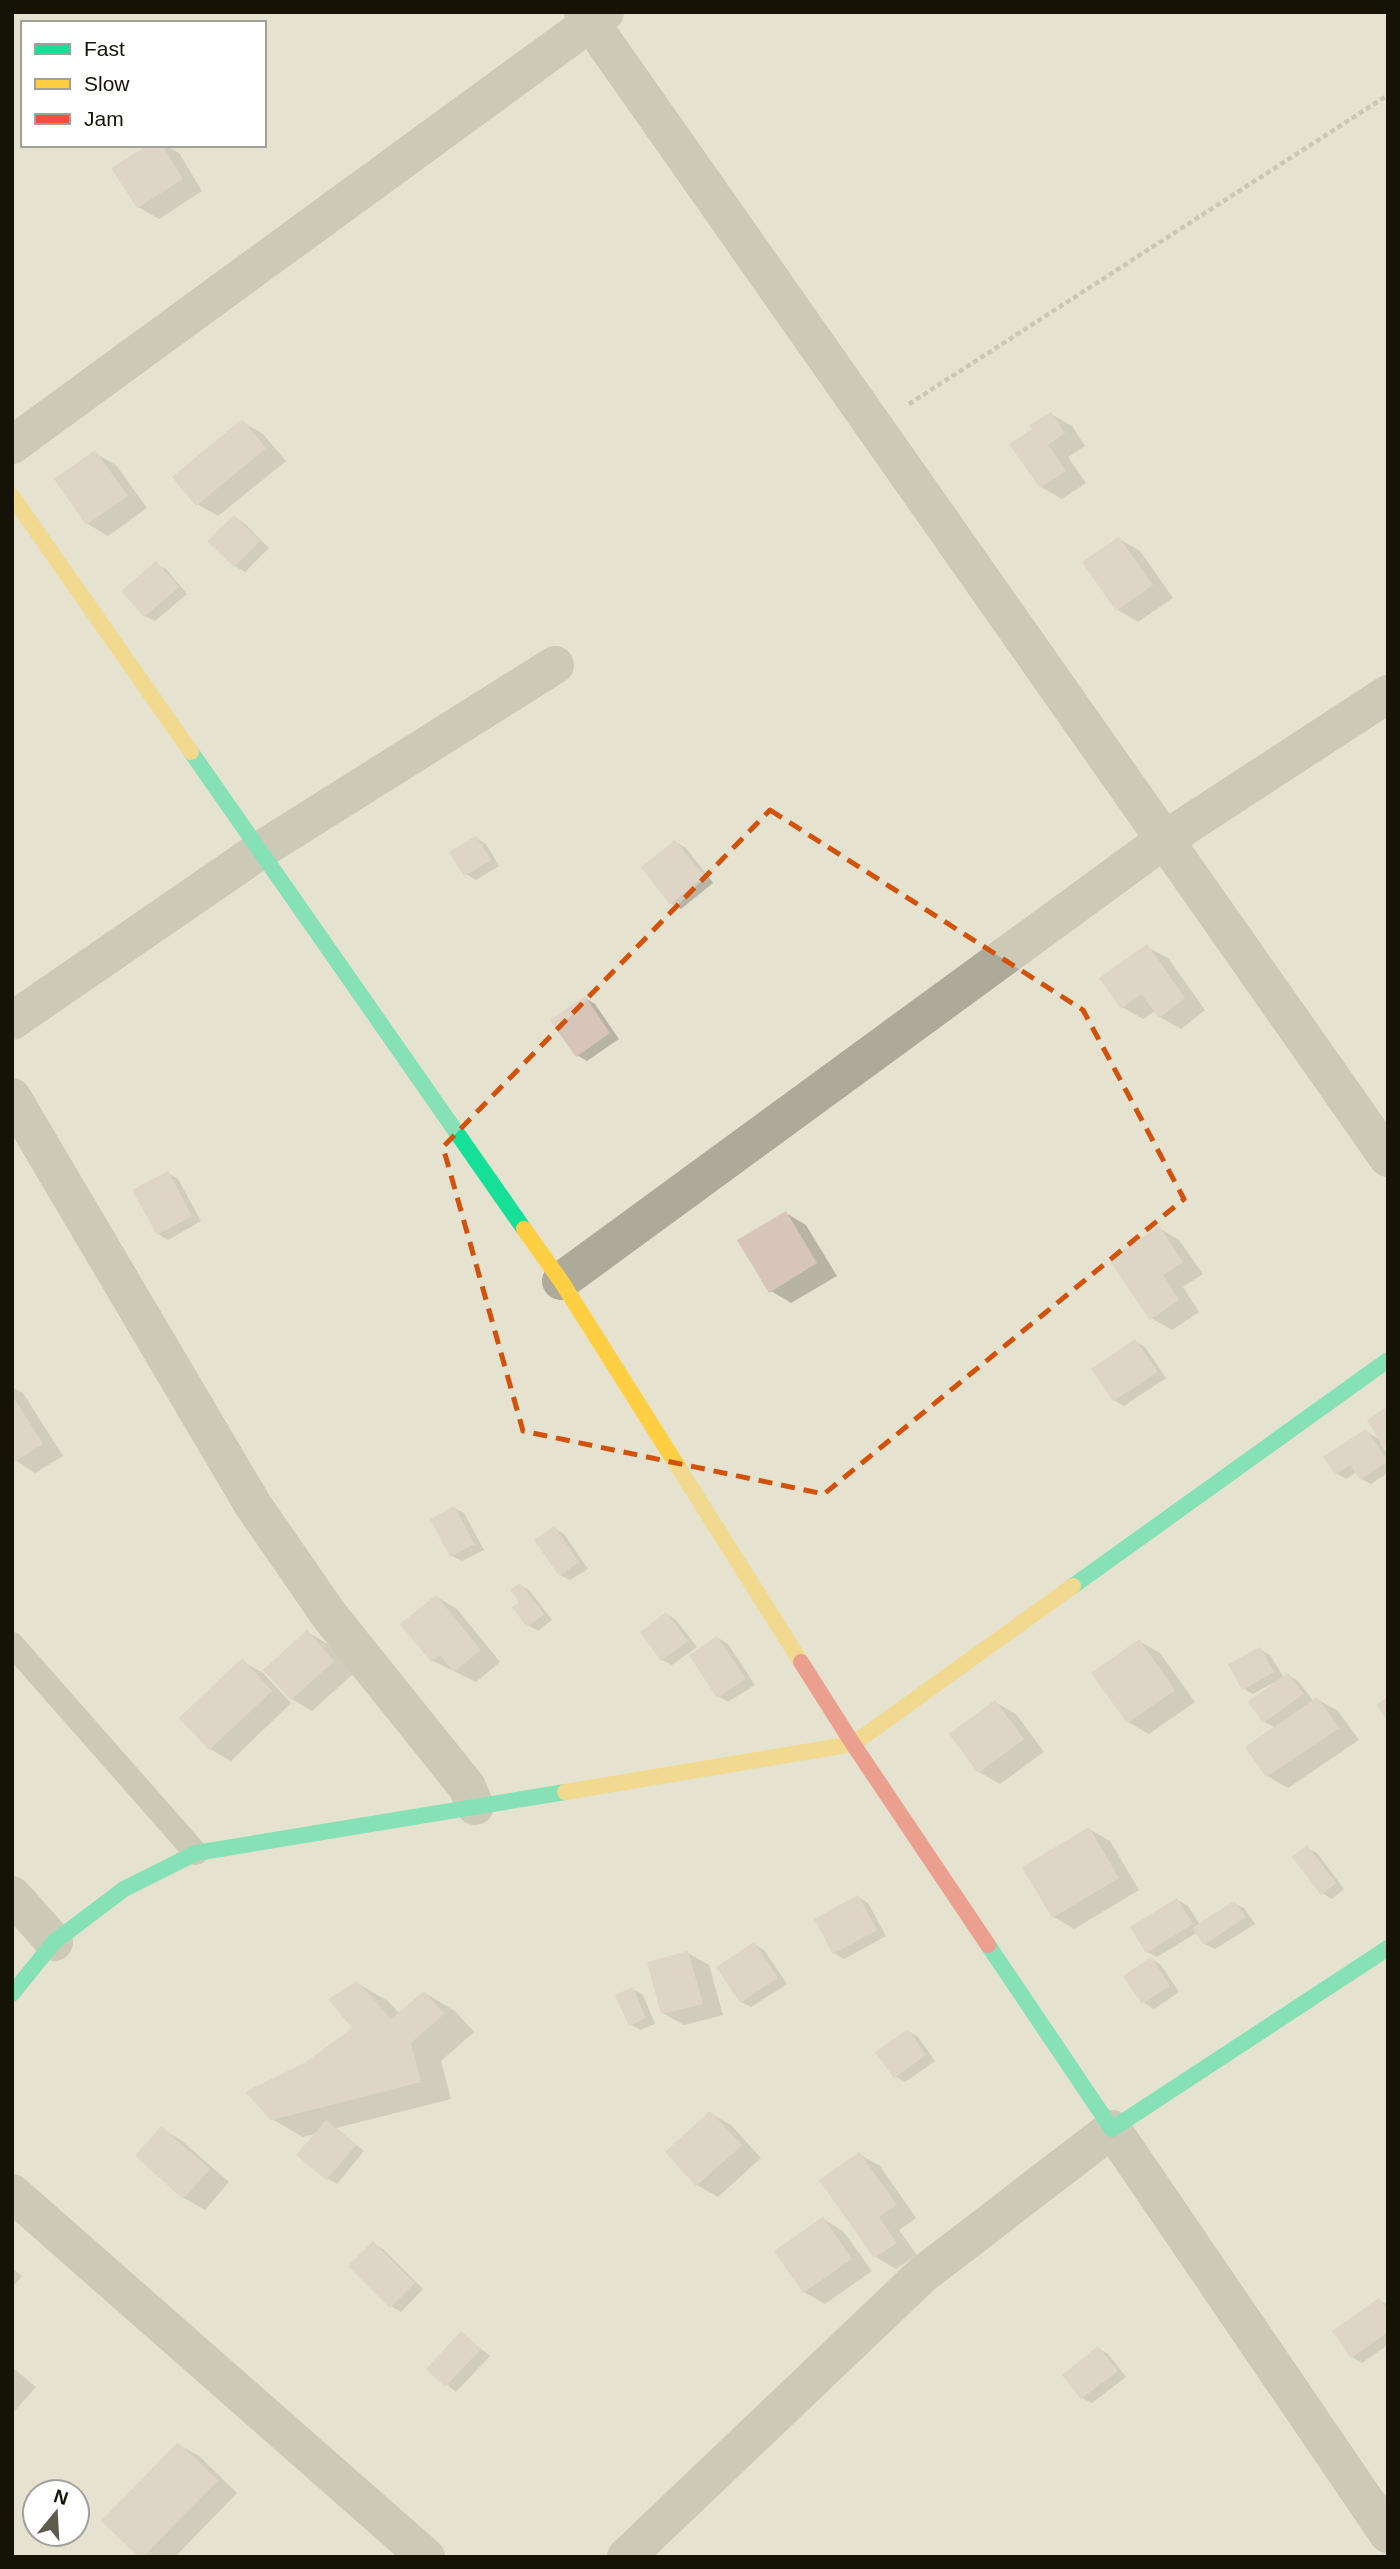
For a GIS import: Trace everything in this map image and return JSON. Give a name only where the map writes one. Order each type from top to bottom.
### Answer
[{"type":"street","points":[[12,445],[592,16],[873,427],[1388,1158]]},
{"type":"street","points":[[12,496],[561,1281],[853,1744],[1388,2534]]},
{"type":"street","points":[[12,1021],[259,851],[555,665]]},
{"type":"street","points":[[561,1281],[1164,840],[1388,694]]},
{"type":"street","points":[[12,1097],[253,1505],[329,1615],[467,1787],[475,1806]]},
{"type":"street","points":[[12,1993],[54,1942],[124,1889],[196,1853],[853,1744],[1388,1360]]},
{"type":"street","points":[[12,1895],[54,1942]]},
{"type":"street","points":[[625,2557],[922,2274],[1112,2129],[1388,1948]]},
{"type":"street","points":[[12,2193],[426,2557]]},
{"type":"lane","points":[[12,1644],[196,1853]]},
{"type":"path","points":[[873,427],[1388,95]]},
{"type":"highlighted area","points":[[770,810],[1083,1010],[1184,1199],[824,1494],[523,1431],[443,1147]]},
{"type":"building","points":[[145,147],[163,147],[183,179],[137,208],[111,168]]},
{"type":"building","points":[[1051,412],[1065,433],[1048,445],[1066,471],[1040,488],[1009,444],[1032,429],[1029,425]]},
{"type":"building","points":[[242,419],[266,448],[196,506],[172,477]]},
{"type":"building","points":[[95,450],[128,496],[86,525],[54,479]]},
{"type":"building","points":[[234,515],[260,541],[234,567],[207,541]]},
{"type":"building","points":[[1119,537],[1153,585],[1116,611],[1082,562]]},
{"type":"building","points":[[156,561],[179,587],[144,617],[121,591]]},
{"type":"building","points":[[476,836],[491,860],[464,876],[449,852]]},
{"type":"building","points":[[675,840],[704,876],[670,905],[641,867]]},
{"type":"building","points":[[1147,944],[1185,998],[1159,1018],[1141,994],[1121,1009],[1099,978]]},
{"type":"building","points":[[585,996],[610,1033],[576,1057],[550,1020]]},
{"type":"building","points":[[168,1171],[192,1216],[157,1235],[132,1190]]},
{"type":"building","points":[[786,1211],[817,1263],[769,1293],[737,1240]]},
{"type":"building","points":[[1159,1226],[1183,1262],[1163,1275],[1179,1300],[1150,1320],[1109,1260]]},
{"type":"building","points":[[1135,1339],[1158,1372],[1113,1401],[1091,1369]]},
{"type":"building","points":[[12,1395],[43,1444],[12,1463]]},
{"type":"building","points":[[1385,1408],[1388,1413],[1388,1445],[1384,1448],[1367,1420]]},
{"type":"building","points":[[1366,1429],[1388,1461],[1360,1480],[1350,1465],[1335,1475],[1323,1457]]},
{"type":"building","points":[[454,1506],[475,1544],[450,1557],[430,1519]]},
{"type":"building","points":[[554,1526],[579,1562],[559,1576],[534,1540]]},
{"type":"building","points":[[520,1583],[544,1614],[527,1627],[512,1607],[519,1602],[510,1590]]},
{"type":"building","points":[[436,1595],[481,1650],[454,1672],[440,1655],[431,1662],[400,1624]]},
{"type":"building","points":[[666,1612],[688,1641],[661,1661],[640,1632]]},
{"type":"building","points":[[307,1630],[334,1661],[291,1700],[263,1670]]},
{"type":"building","points":[[717,1636],[746,1679],[717,1698],[689,1655]]},
{"type":"building","points":[[1139,1639],[1175,1690],[1127,1723],[1091,1673]]},
{"type":"building","points":[[1260,1647],[1274,1672],[1242,1690],[1228,1664]]},
{"type":"building","points":[[242,1658],[272,1691],[209,1750],[179,1718]]},
{"type":"building","points":[[1288,1673],[1304,1694],[1263,1723],[1248,1702]]},
{"type":"building","points":[[1317,1697],[1339,1728],[1266,1777],[1245,1747]]},
{"type":"building","points":[[1388,1697],[1388,1721],[1376,1705]]},
{"type":"building","points":[[995,1700],[1024,1739],[978,1773],[949,1734]]},
{"type":"building","points":[[1089,1827],[1119,1878],[1052,1918],[1022,1867]]},
{"type":"building","points":[[1307,1845],[1336,1883],[1321,1895],[1292,1857]]},
{"type":"building","points":[[858,1895],[877,1930],[833,1954],[814,1919]]},
{"type":"building","points":[[1177,1898],[1193,1924],[1146,1953],[1130,1927]]},
{"type":"building","points":[[1234,1901],[1246,1917],[1204,1945],[1192,1928]]},
{"type":"building","points":[[754,1942],[778,1978],[740,2003],[716,1967]]},
{"type":"building","points":[[688,1951],[703,2004],[661,2014],[647,1962]]},
{"type":"building","points":[[1151,1957],[1170,1986],[1142,2004],[1123,1976]]},
{"type":"building","points":[[357,1981],[391,2019],[424,1991],[444,2014],[411,2043],[421,2082],[271,2120],[245,2092],[306,2062],[352,2028],[328,1999]]},
{"type":"building","points":[[633,1987],[646,2018],[629,2026],[615,1995]]},
{"type":"building","points":[[908,2029],[926,2055],[894,2078],[875,2052]]},
{"type":"building","points":[[710,2111],[742,2145],[696,2186],[665,2152]]},
{"type":"building","points":[[326,2120],[356,2145],[326,2180],[296,2155]]},
{"type":"building","points":[[161,2126],[210,2169],[183,2199],[135,2156]]},
{"type":"building","points":[[859,2152],[897,2205],[879,2217],[897,2243],[874,2258],[819,2180]]},
{"type":"building","points":[[823,2217],[852,2259],[803,2293],[774,2251]]},
{"type":"building","points":[[373,2241],[415,2283],[390,2308],[348,2266]]},
{"type":"building","points":[[1379,2298],[1388,2311],[1388,2332],[1351,2358],[1332,2331]]},
{"type":"building","points":[[461,2331],[481,2349],[445,2387],[426,2369]]},
{"type":"building","points":[[1098,2346],[1118,2371],[1081,2399],[1062,2375]]},
{"type":"building","points":[[178,2442],[218,2480],[143,2557],[139,2557],[101,2521]]},
{"type":"traffic: fast","points":[[191,752],[524,1229]]},
{"type":"traffic: fast","points":[[1073,1586],[1388,1360]]},
{"type":"traffic: fast","points":[[12,1994],[54,1942],[124,1889],[196,1853],[565,1792]]},
{"type":"traffic: fast","points":[[988,1945],[1112,2129],[1388,1948]]},
{"type":"traffic: slow","points":[[12,496],[191,752]]},
{"type":"traffic: slow","points":[[524,1229],[561,1281],[801,1662]]},
{"type":"traffic: slow","points":[[565,1792],[853,1744],[1073,1586]]},
{"type":"traffic: jam","points":[[801,1662],[988,1945]]}]
